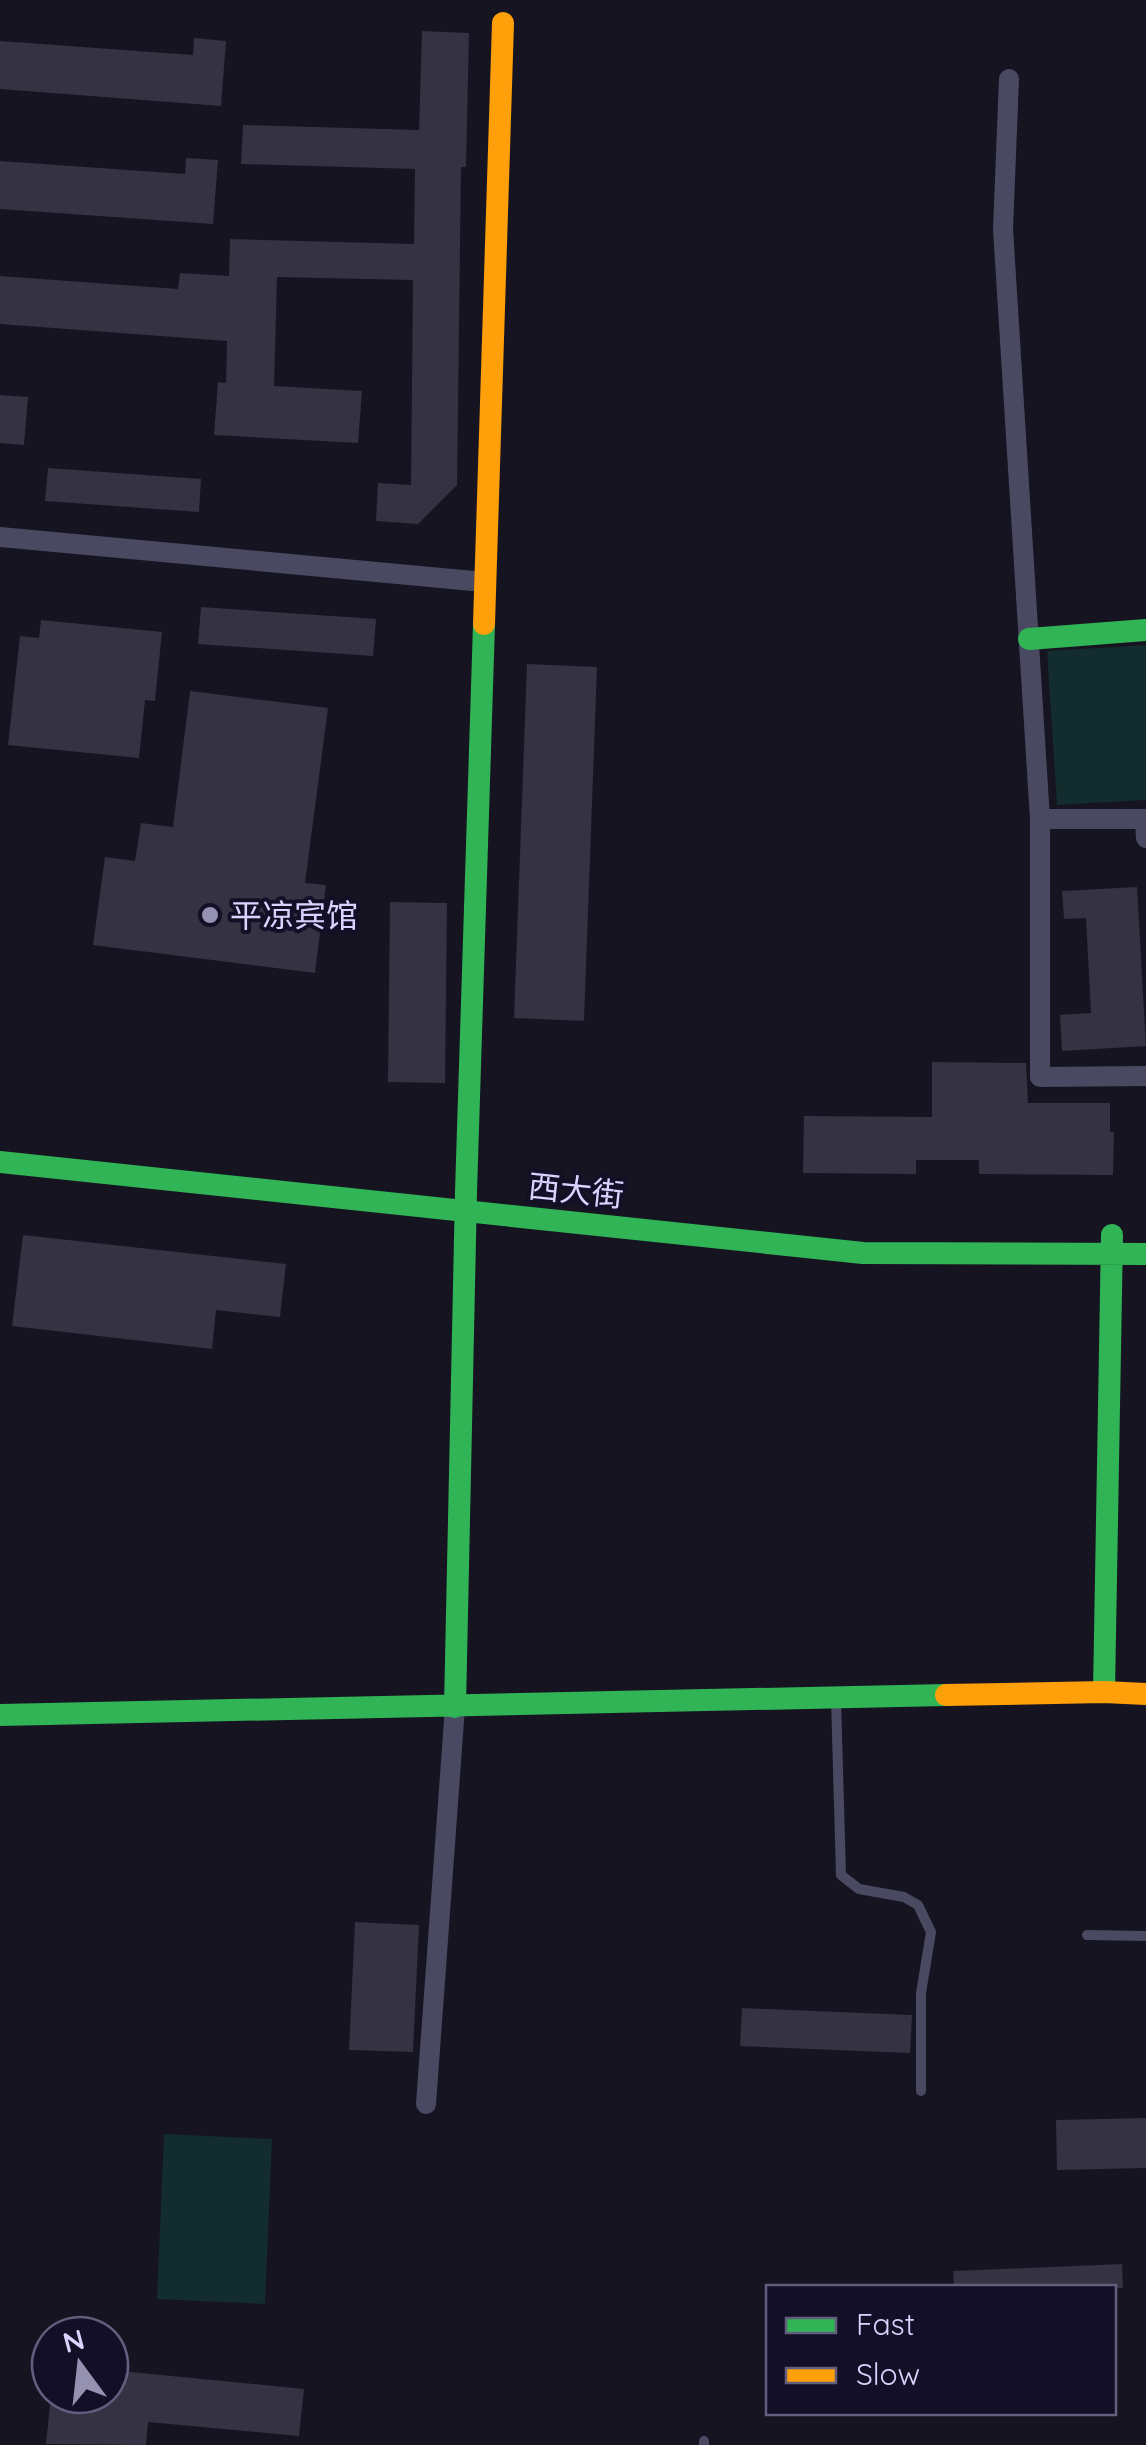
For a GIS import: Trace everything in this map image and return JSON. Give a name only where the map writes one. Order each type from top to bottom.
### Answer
[{"type":"street","points":[[426,2104],[455,1706],[466,1202],[503,23]]},
{"type":"street","points":[[1008,79],[1003,229],[1040,819],[1040,1077],[1146,1076]]},
{"type":"street","points":[[0,537],[484,582]]},
{"type":"street","points":[[1028,639],[1146,630]]},
{"type":"street","points":[[1040,819],[1146,819],[1146,838]]},
{"type":"street","name":"西大街","points":[[0,1144],[863,1253],[1112,1245],[1146,1236]]},
{"type":"street","name":"西大街","points":[[0,1162],[466,1202]]},
{"type":"street","points":[[1104,1692],[1112,1245]]},
{"type":"street","name":"西大街","points":[[1112,1245],[1146,1254]]},
{"type":"street","points":[[0,1715],[1146,1694]]},
{"type":"lane","points":[[836,1698],[841,1875],[858,1889],[904,1897],[918,1904],[932,1932],[921,1993],[921,2091]]},
{"type":"lane","points":[[1087,1935],[1146,1936]]},
{"type":"green space","points":[[1146,645],[1146,800],[1057,805],[1047,651]]},
{"type":"green space","points":[[164,2134],[272,2139],[265,2304],[157,2299]]},
{"type":"building","points":[[422,31],[469,33],[466,167],[461,167],[457,485],[418,524],[376,521],[378,483],[411,485],[413,280],[277,277],[274,386],[362,391],[358,443],[214,435],[218,382],[226,383],[227,341],[0,324],[0,276],[178,289],[180,273],[229,276],[230,239],[414,244],[415,169],[241,164],[243,125],[419,130]]},
{"type":"building","points":[[194,38],[226,41],[221,106],[0,89],[0,41],[193,55]]},
{"type":"building","points":[[186,158],[218,160],[213,224],[0,209],[0,161],[185,174]]},
{"type":"building","points":[[0,395],[28,397],[24,445],[0,443]]},
{"type":"building","points":[[48,468],[201,479],[199,512],[45,501]]},
{"type":"building","points":[[201,607],[376,619],[373,656],[198,644]]},
{"type":"building","points":[[41,620],[162,632],[155,701],[145,700],[139,758],[8,745],[20,636],[39,638]]},
{"type":"building","points":[[527,664],[597,667],[584,1021],[514,1018]]},
{"type":"building","points":[[190,691],[328,708],[305,883],[326,885],[315,973],[93,945],[105,857],[135,861],[141,823],[173,827]]},
{"type":"building","points":[[1137,887],[1146,1046],[1062,1051],[1060,1015],[1091,1013],[1086,918],[1064,919],[1062,891]]},
{"type":"building","points":[[390,902],[447,903],[445,1083],[388,1082]]},
{"type":"building","points":[[932,1062],[1026,1063],[1028,1103],[1110,1103],[1113,1175],[979,1174],[979,1160],[916,1160],[916,1174],[803,1173],[804,1116],[932,1117]]},
{"type":"building","points":[[23,1235],[286,1264],[280,1317],[216,1310],[212,1349],[12,1326]]},
{"type":"building","points":[[355,1922],[419,1925],[413,2052],[349,2050]]},
{"type":"building","points":[[742,2008],[912,2015],[910,2053],[740,2046]]},
{"type":"building","points":[[1146,2118],[1146,2168],[1057,2170],[1056,2120]]},
{"type":"building","points":[[1122,2264],[1123,2288],[954,2285],[953,2271]]},
{"type":"building","points":[[130,2372],[304,2389],[299,2436],[148,2422],[146,2445],[46,2444],[49,2415],[130,2415]]},
{"type":"traffic: fast","points":[[455,1707],[484,624]]},
{"type":"traffic: fast","points":[[1029,639],[1146,630]]},
{"type":"traffic: fast","points":[[0,1162],[863,1253],[1146,1254]]},
{"type":"traffic: fast","points":[[1104,1692],[1112,1235]]},
{"type":"traffic: fast","points":[[0,1715],[946,1695]]},
{"type":"traffic: slow","points":[[484,624],[503,23]]},
{"type":"traffic: slow","points":[[946,1695],[1146,1694]]},
{"type":"place","name":"平凉宾馆","points":[[210,915]]}]
